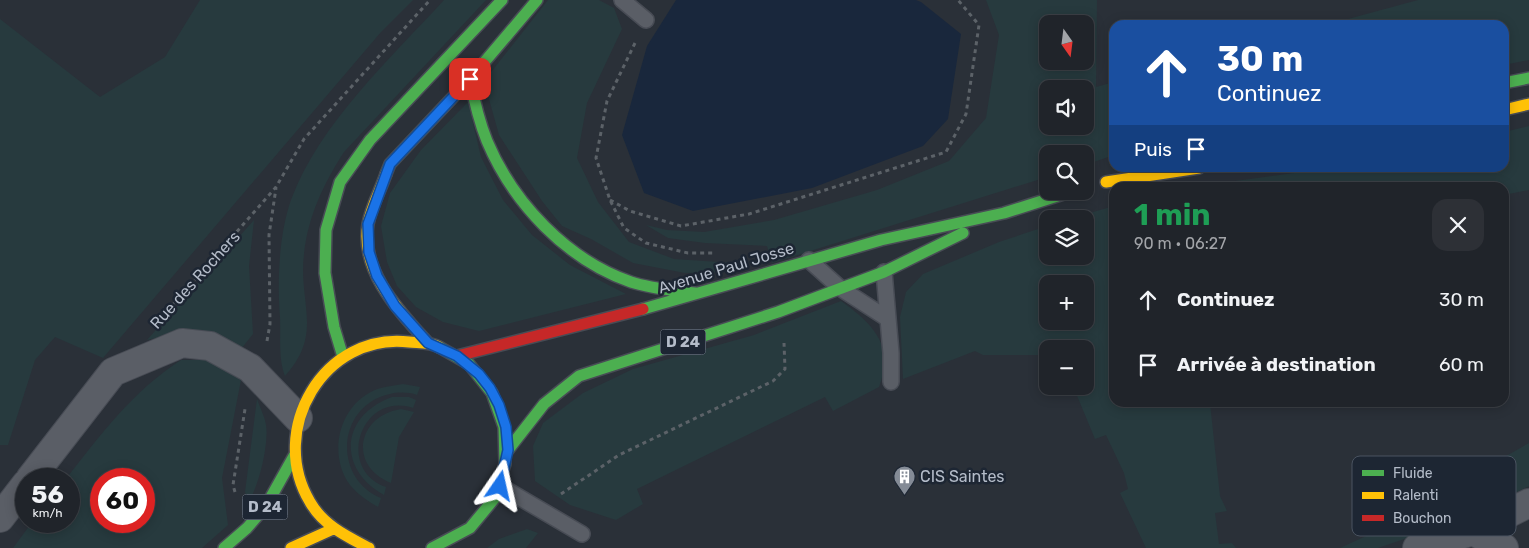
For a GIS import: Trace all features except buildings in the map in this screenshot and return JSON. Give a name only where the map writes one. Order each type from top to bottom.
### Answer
[{"type":"main road","points":[[343,357],[334,327],[325,273],[326,230],[340,182],[370,140],[502,0]]},
{"type":"main road","points":[[428,343],[395,306],[377,276],[369,252],[368,224],[390,164],[470,79],[537,0]]},
{"type":"main road","points":[[1509,81],[1529,78]]},
{"type":"main road","points":[[470,79],[472,96],[488,145],[509,182],[544,228],[584,258],[625,279],[695,293]]},
{"type":"main road","points":[[1509,109],[1529,104]]},
{"type":"main road","points":[[1099,184],[1148,172]]},
{"type":"main road","points":[[1112,182],[1174,172]]},
{"type":"main road","points":[[1099,184],[1109,182]]},
{"type":"main road","name":"Avenue Paul Josse","points":[[457,356],[649,308],[695,293],[882,240],[1004,213],[1045,200]]},
{"type":"main road","name":"Avenue Paul Josse","points":[[508,450],[544,404],[579,376],[778,312],[884,272],[1004,213]]},
{"type":"main road","points":[[369,548],[358,544],[333,529],[311,504],[300,483],[294,456],[298,418],[306,397],[319,378],[343,357],[367,346],[392,340],[428,343],[457,356],[479,374],[499,405],[506,427],[508,450],[500,486],[486,511],[460,535],[432,548]]},
{"type":"main road","name":"D 24","points":[[224,548],[247,528],[266,506],[294,456]]},
{"type":"main road","points":[[291,548],[333,529]]},
{"type":"main road","points":[[455,548],[460,535]]},
{"type":"street","name":"Rue des Rochers","points":[[39,468],[113,372],[182,343],[210,346],[250,368],[298,418]]},
{"type":"street","points":[[0,518],[15,498]]},
{"type":"street","points":[[1516,509],[1529,502]]},
{"type":"street","points":[[1417,548],[1457,536]]},
{"type":"street","points":[[1482,536],[1504,548]]},
{"type":"lane","points":[[622,0],[646,20]]},
{"type":"lane","points":[[1099,184],[1126,172]]},
{"type":"lane","points":[[809,260],[840,288],[888,319]]},
{"type":"lane","points":[[884,272],[891,353],[891,382]]},
{"type":"lane","points":[[500,486],[582,534]]},
{"type":"path","name":"Rue des Rochers","points":[[159,320],[276,187],[304,139],[430,0]]},
{"type":"path","points":[[610,200],[630,211],[681,226],[749,214],[946,152],[966,114],[979,25],[958,0]]},
{"type":"green space","points":[[200,0],[413,0],[381,32],[103,358],[55,337],[35,360],[8,445],[0,445],[0,19],[100,97],[165,57]]},
{"type":"green space","points":[[444,0],[486,0],[344,152],[330,176],[313,213],[306,240],[303,272],[307,331],[304,346],[297,360],[285,376],[281,355],[279,274],[281,243],[291,200],[303,172],[337,119],[379,69]]},
{"type":"green space","points":[[548,0],[599,0],[614,8],[622,29],[587,103],[577,158],[598,202],[629,242],[674,259],[734,263],[739,269],[726,272],[685,273],[633,263],[591,239],[562,226],[542,201],[499,135],[484,81]]},
{"type":"green space","points":[[986,0],[1097,0],[1096,87],[1109,83],[1109,157],[1094,162],[1094,145],[1039,145],[1039,180],[772,263],[767,246],[705,243],[668,238],[646,225],[667,230],[704,232],[774,220],[877,190],[949,161],[986,118],[999,35]]},
{"type":"green space","points":[[1418,0],[1529,0],[1529,60],[1509,64],[1509,20],[1344,20]]},
{"type":"green space","points":[[468,102],[481,157],[503,200],[532,235],[570,265],[626,294],[479,331],[443,322],[416,307],[397,286],[387,262],[381,226],[390,193],[421,150]]},
{"type":"green space","points":[[1529,126],[1529,190],[1509,194],[1509,182],[1228,182],[1305,172],[1509,172],[1509,131]]},
{"type":"green space","points":[[1109,207],[1109,407],[1210,407],[1220,496],[1227,511],[1215,513],[1219,544],[1232,543],[1236,548],[1146,548],[1120,493],[1128,489],[1124,473],[1106,435],[1095,439],[1077,395],[1094,395],[1094,340],[1039,340],[1039,356],[983,355],[975,351],[903,379],[900,317],[906,292],[923,274],[999,242],[1039,229],[1039,265],[1094,265],[1094,212]]},
{"type":"green space","points":[[254,220],[249,266],[253,334],[241,349],[179,333],[147,340]]},
{"type":"green space","points":[[841,301],[863,318],[878,337],[884,359],[879,387],[833,411],[825,397],[637,489],[643,504],[616,520],[570,505],[535,481],[533,446],[543,423],[583,393],[633,369],[754,335]]},
{"type":"green space","points":[[181,360],[208,360],[241,380],[222,478],[228,525],[202,548],[13,548],[24,533],[80,533],[80,468],[75,468],[119,414],[148,385]]},
{"type":"green space","points":[[403,384],[420,387],[417,395],[396,393],[372,401],[359,412],[351,426],[347,443],[348,459],[354,475],[365,488],[381,498],[378,507],[356,492],[343,474],[338,448],[340,435],[343,423],[358,401],[377,389]]},
{"type":"green space","points":[[392,397],[409,397],[416,400],[413,408],[395,406],[380,411],[368,421],[361,434],[358,450],[361,465],[370,478],[386,487],[384,495],[369,484],[358,471],[352,458],[351,443],[354,430],[362,417],[375,406]]},
{"type":"green space","points":[[257,399],[267,433],[260,475],[249,501],[245,492]]},
{"type":"green space","points":[[401,409],[414,412],[399,437],[391,483],[377,475],[368,465],[364,454],[363,442],[367,431],[375,421],[386,413]]},
{"type":"green space","points":[[1529,443],[1529,486],[1516,492],[1516,456],[1506,456]]},
{"type":"green space","points":[[527,529],[538,533],[526,548],[487,548],[499,539]]},
{"type":"green space","points":[[1413,536],[1378,548],[1340,548],[1364,537]]},
{"type":"water","points":[[676,0],[916,0],[921,2],[961,34],[948,119],[923,146],[812,188],[693,211],[644,193],[622,135],[647,46]]},
{"type":"traffic: fast","points":[[343,357],[334,327],[325,273],[326,230],[340,182],[370,140],[502,0]]},
{"type":"traffic: fast","points":[[386,174],[390,164],[470,79],[537,0]]},
{"type":"traffic: fast","points":[[1509,82],[1529,78]]},
{"type":"traffic: fast","points":[[470,79],[482,126],[498,164],[511,186],[545,226],[564,244],[608,272],[631,282],[655,288],[695,293]]},
{"type":"traffic: fast","points":[[643,309],[881,240],[1004,213],[1045,200]]},
{"type":"traffic: fast","points":[[508,450],[544,404],[579,376],[778,312],[884,272],[963,233]]},
{"type":"traffic: fast","points":[[432,548],[470,528],[494,499],[505,464],[504,427],[492,393],[469,364],[439,347]]},
{"type":"traffic: fast","points":[[224,548],[247,528],[266,506],[294,456]]},
{"type":"traffic: slow","points":[[1509,109],[1529,104]]},
{"type":"traffic: slow","points":[[1106,182],[1172,172]]},
{"type":"traffic: slow","points":[[386,174],[369,218],[367,241],[370,258],[376,274],[394,304],[428,343]]},
{"type":"traffic: slow","points":[[369,548],[328,523],[310,502],[298,474],[295,445],[300,417],[312,391],[329,369],[352,353],[379,343],[409,342],[432,344],[439,347]]},
{"type":"traffic: slow","points":[[291,548],[333,529]]},
{"type":"traffic: jam","points":[[457,356],[643,309]]},
{"type":"place","name":"CIS Saintes","points":[[904,495]]},
{"type":"route","points":[[470,79],[390,164],[368,224],[369,252],[377,276],[395,306],[428,343],[457,356],[479,374],[490,388],[499,405],[506,427],[508,450],[500,486]]}]
